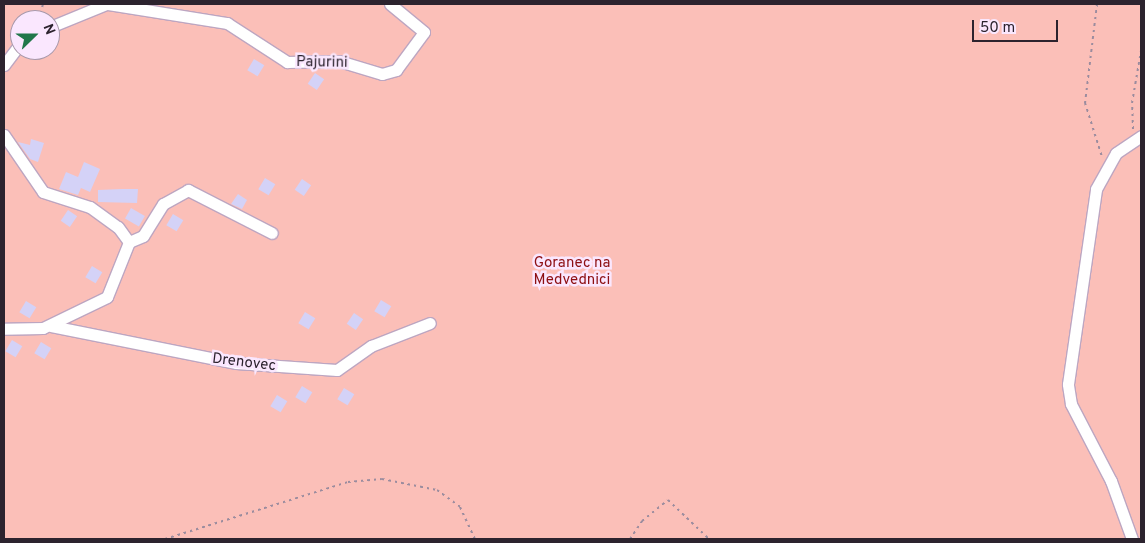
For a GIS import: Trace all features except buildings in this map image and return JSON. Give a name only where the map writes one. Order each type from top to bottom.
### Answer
[{"type":"street","name":"Pajurini","points":[[60,23],[107,4],[228,23],[287,62],[339,61],[382,74],[396,70],[424,32],[390,4]]},
{"type":"street","points":[[4,136],[43,192],[90,207],[118,227],[129,242]]},
{"type":"street","points":[[1132,539],[1111,481],[1071,404],[1068,384],[1086,242],[1104,169],[1137,137]]},
{"type":"street","points":[[4,329],[51,326],[107,297],[129,242],[143,236],[163,204],[188,190],[272,233]]},
{"type":"street","name":"Drenovec","points":[[51,326],[236,364],[337,370],[371,346],[430,323]]},
{"type":"path","points":[[1096,4],[1086,103],[1104,169]]},
{"type":"path","points":[[1137,137],[1132,102],[1141,51]]},
{"type":"path","points":[[165,539],[348,482],[382,479],[436,490],[460,507],[475,539]]},
{"type":"path","points":[[630,539],[642,521],[668,500],[709,539]]},
{"type":"green space","name":"Goranec na Medvednici","points":[[4,4],[1141,4],[1141,539],[4,539]]}]
